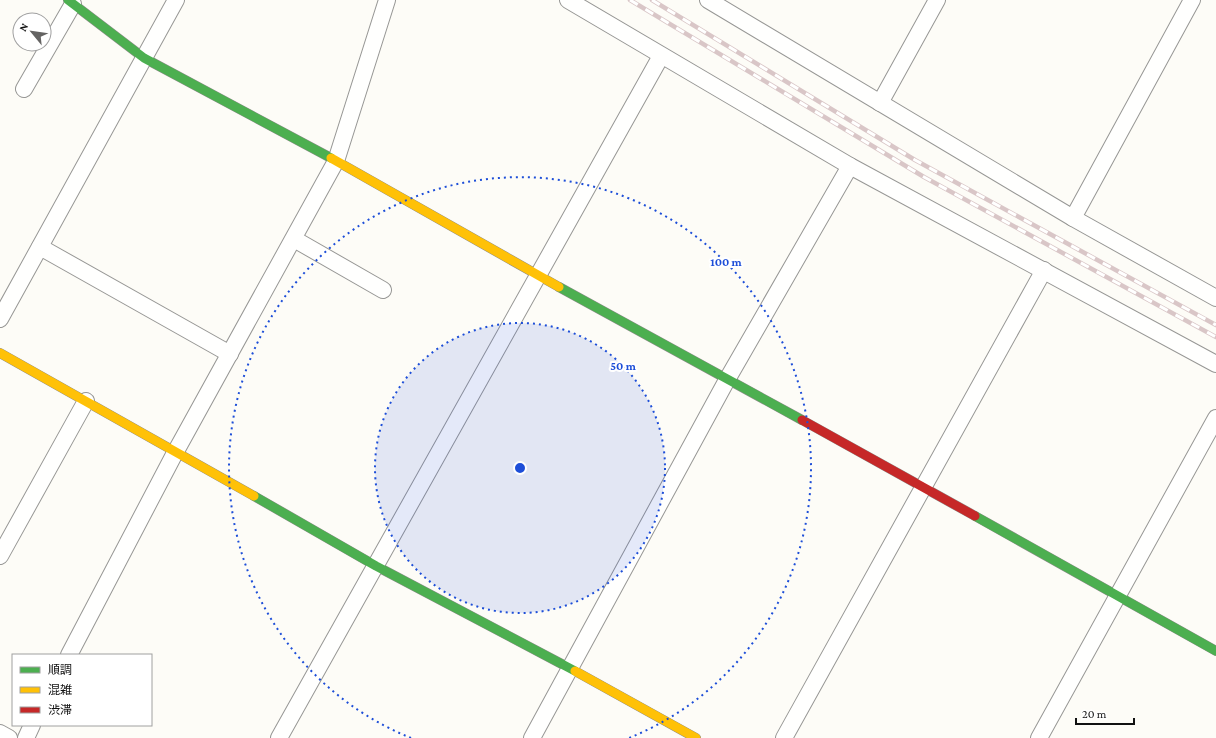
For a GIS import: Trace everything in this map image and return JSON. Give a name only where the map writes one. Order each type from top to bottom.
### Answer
[{"type":"street","points":[[0,319],[176,0]]},
{"type":"street","points":[[70,654],[176,451],[336,161],[387,0]]},
{"type":"street","points":[[568,0],[850,166],[1216,364]]},
{"type":"street","points":[[708,0],[1073,218],[1216,298]]},
{"type":"street","points":[[880,103],[938,0]]},
{"type":"street","points":[[1073,218],[1192,0]]},
{"type":"street","points":[[24,89],[70,2],[144,58],[336,161],[539,276],[728,378],[1216,651]]},
{"type":"street","points":[[279,738],[662,56]]},
{"type":"street","points":[[532,738],[728,378],[850,166]]},
{"type":"street","points":[[294,238],[383,290]]},
{"type":"street","points":[[40,247],[230,354]]},
{"type":"street","points":[[784,738],[1044,270]]},
{"type":"street","points":[[0,353],[176,451],[376,566],[570,668],[696,738]]},
{"type":"street","points":[[0,556],[86,401]]},
{"type":"street","points":[[1039,738],[1216,418]]},
{"type":"street","points":[[26,738],[32,726]]},
{"type":"street","points":[[0,733],[9,738]]},
{"type":"railway","points":[[630,0],[924,177],[1216,337]]},
{"type":"railway","points":[[652,0],[915,160],[1216,325]]},
{"type":"traffic: fast","points":[[68,0],[144,58],[331,158]]},
{"type":"traffic: fast","points":[[559,287],[802,420]]},
{"type":"traffic: fast","points":[[254,496],[376,566],[575,671]]},
{"type":"traffic: fast","points":[[975,516],[1216,651]]},
{"type":"traffic: slow","points":[[331,158],[559,287]]},
{"type":"traffic: slow","points":[[0,353],[254,496]]},
{"type":"traffic: slow","points":[[575,671],[696,738]]},
{"type":"traffic: jam","points":[[802,420],[975,516]]}]
